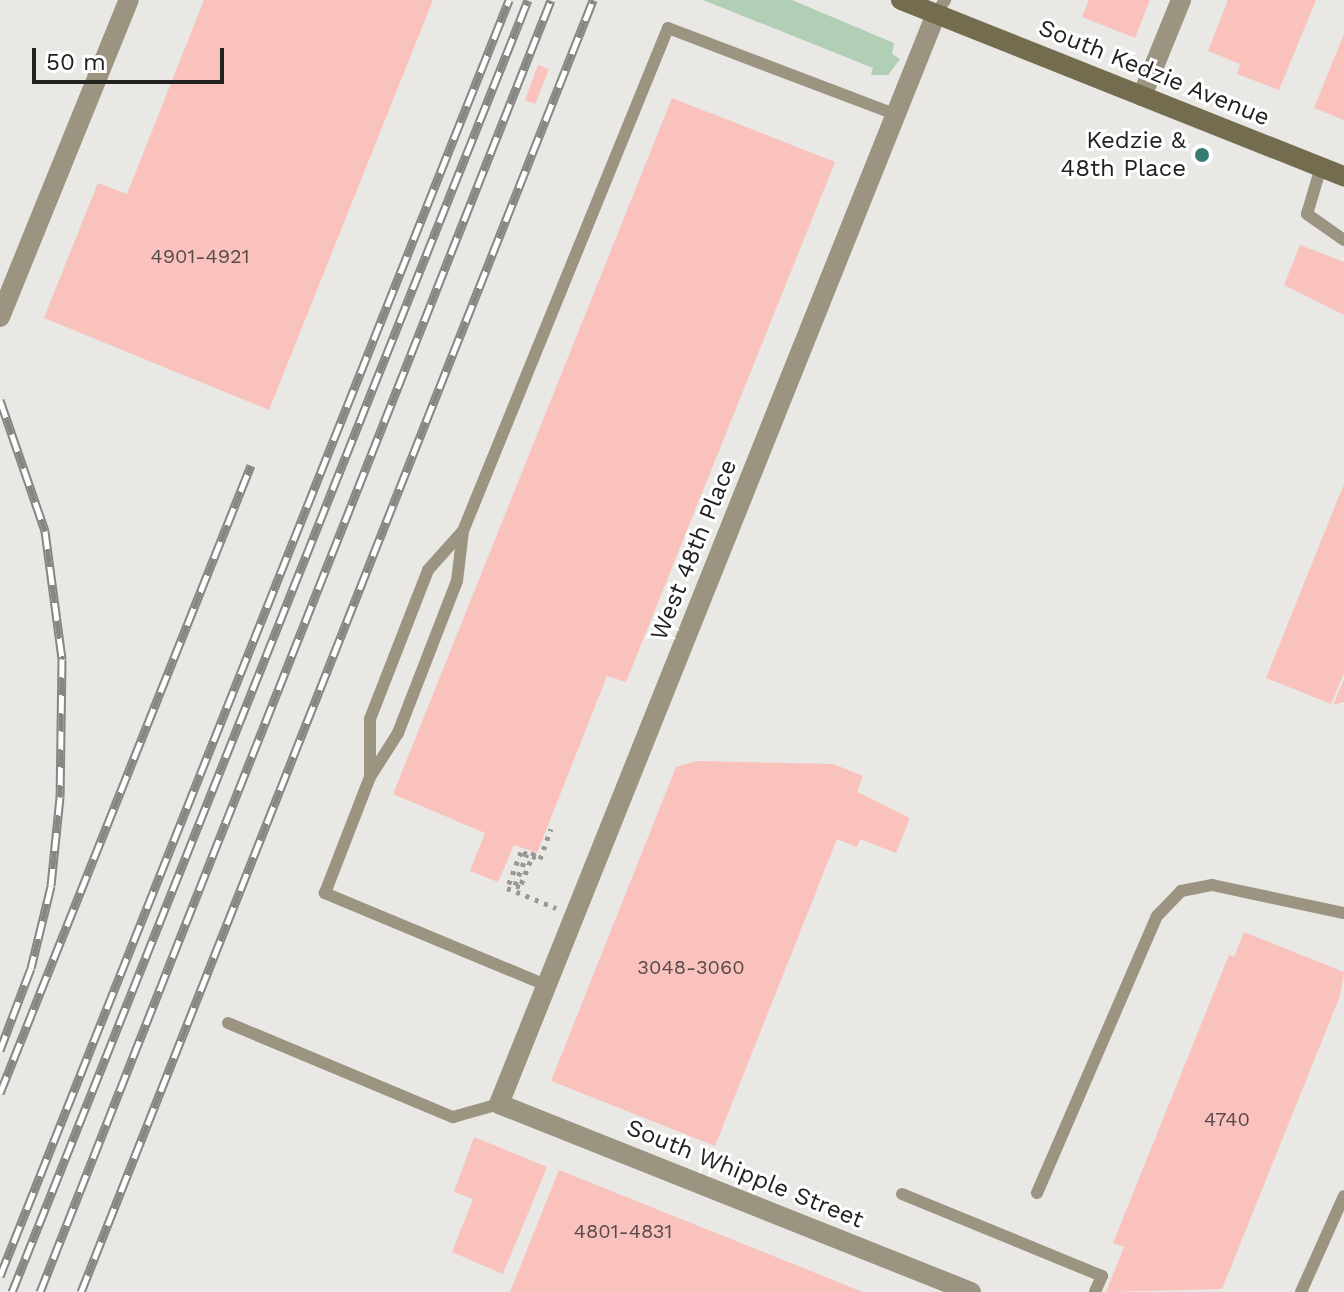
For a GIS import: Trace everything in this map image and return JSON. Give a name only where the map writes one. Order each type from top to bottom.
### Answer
[{"type":"main road","name":"South Kedzie Avenue","points":[[901,0],[938,5],[1142,96],[1344,176]]},
{"type":"street","points":[[0,317],[129,0]]},
{"type":"street","points":[[1142,96],[1181,0]]},
{"type":"street","name":"West 48th Place","points":[[499,1104],[897,115],[938,5]]},
{"type":"street","name":"South Whipple Street","points":[[499,1104],[971,1292]]},
{"type":"lane","points":[[548,986],[325,893],[370,777],[398,733],[452,595],[463,531],[668,28],[897,115]]},
{"type":"lane","points":[[1321,167],[1307,214],[1344,240]]},
{"type":"lane","points":[[370,777],[370,719],[428,570],[463,531]]},
{"type":"lane","points":[[1037,1193],[1157,916],[1181,891],[1212,885],[1344,913]]},
{"type":"lane","points":[[228,1023],[453,1117],[499,1104]]},
{"type":"lane","points":[[902,1194],[1102,1276],[1095,1292]]},
{"type":"lane","points":[[1301,1292],[1344,1196]]},
{"type":"path","points":[[551,829],[540,859],[533,854],[520,887],[515,885],[527,854],[521,852],[507,888],[575,916]]},
{"type":"green space","points":[[703,0],[792,0],[894,43],[892,54],[900,59],[888,75],[871,75],[873,68]]},
{"type":"building","points":[[204,0],[433,0],[269,410],[44,318],[98,183],[127,194]]},
{"type":"building","points":[[1089,0],[1150,0],[1135,38],[1082,17]]},
{"type":"building","points":[[1228,0],[1316,0],[1279,90],[1237,74],[1240,64],[1208,51]]},
{"type":"building","points":[[1344,34],[1344,120],[1314,108]]},
{"type":"building","points":[[538,65],[549,69],[535,104],[525,100]]},
{"type":"building","points":[[672,98],[835,162],[626,682],[607,676],[537,853],[514,845],[498,882],[470,871],[485,833],[393,794]]},
{"type":"building","points":[[1300,245],[1344,262],[1344,315],[1284,285]]},
{"type":"building","points":[[1344,484],[1344,673],[1331,704],[1266,678]]},
{"type":"building","points":[[1344,679],[1344,702],[1333,705]]},
{"type":"building","points":[[697,761],[833,764],[863,776],[857,792],[910,818],[896,853],[860,839],[857,847],[837,839],[715,1146],[551,1081],[676,767]]},
{"type":"building","points":[[1244,932],[1344,972],[1340,996],[1222,1289],[1106,1292],[1124,1247],[1113,1243],[1229,955],[1234,957]]},
{"type":"building","points":[[474,1137],[547,1167],[503,1274],[452,1252],[473,1199],[454,1192]]},
{"type":"building","points":[[559,1170],[863,1292],[510,1292]]},
{"type":"railway","points":[[0,1276],[509,0]]},
{"type":"railway","points":[[12,1292],[528,0]]},
{"type":"railway","points":[[40,1292],[551,0]]},
{"type":"railway","points":[[81,1292],[593,0]]},
{"type":"railway","points":[[0,400],[45,531],[62,659],[60,797],[51,886],[31,968],[0,1050]]},
{"type":"railway","points":[[0,1093],[251,465]]},
{"type":"place","name":"Kedzie & 48th Place","points":[[1202,155]]}]
